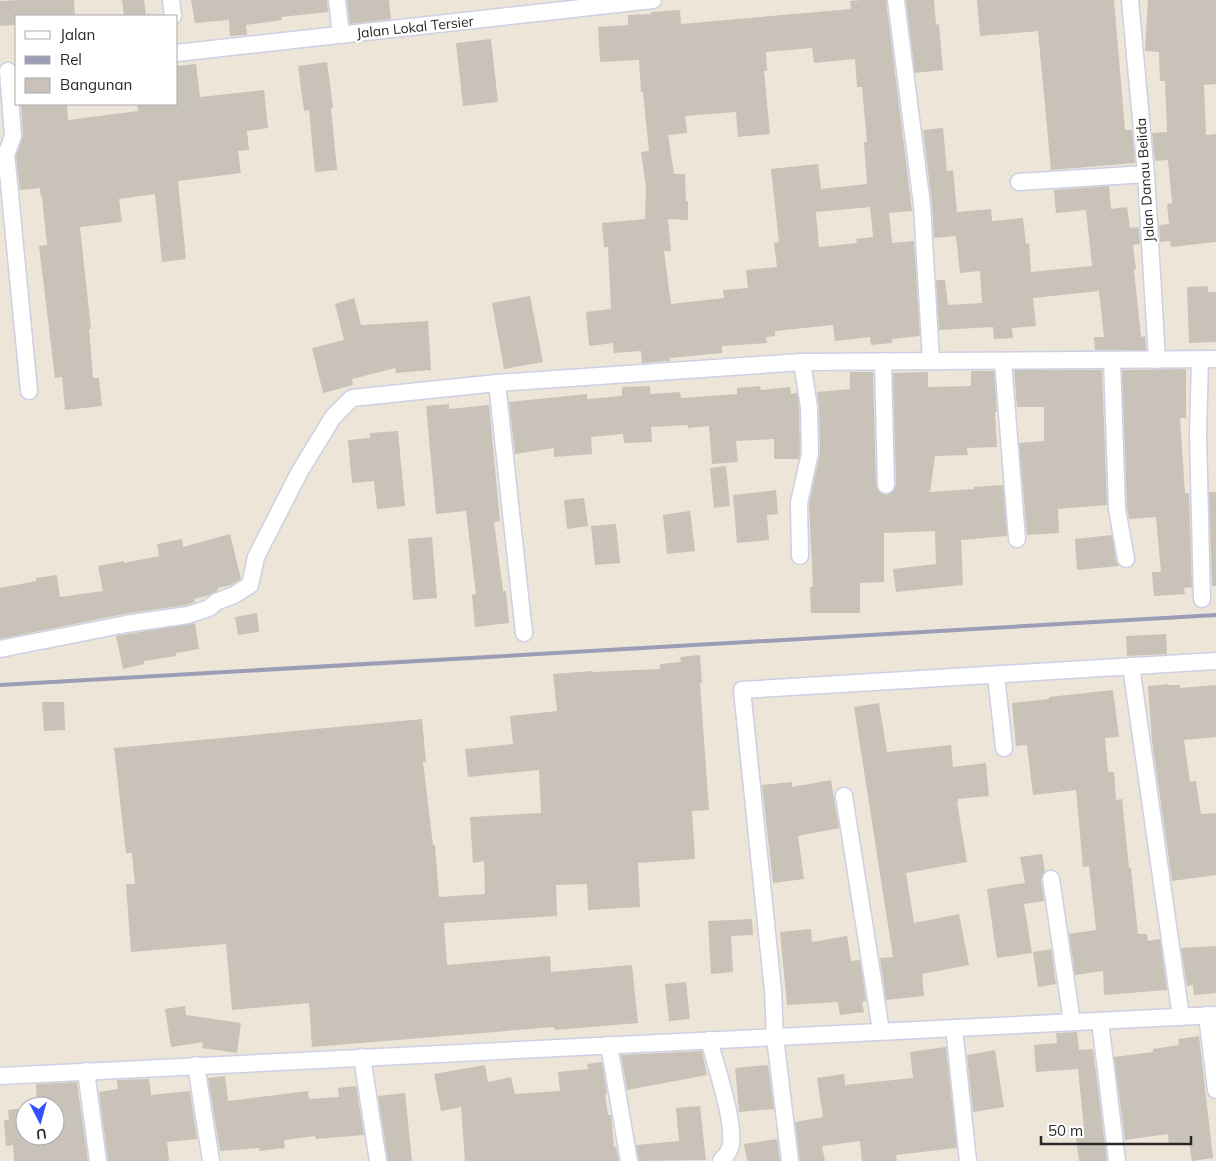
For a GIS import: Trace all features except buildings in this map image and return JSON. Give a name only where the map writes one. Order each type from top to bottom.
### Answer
[{"type":"street","points":[[171,0],[173,15]]},
{"type":"street","points":[[337,0],[341,35]]},
{"type":"street","name":"Jalan Lokal Tersier","points":[[178,50],[341,35],[653,0]]},
{"type":"street","points":[[896,0],[922,205],[931,361]]},
{"type":"street","name":"Jalan Danau Belida","points":[[1130,0],[1146,174],[1156,360]]},
{"type":"street","points":[[8,71],[13,136],[6,155],[29,391]]},
{"type":"street","points":[[1019,182],[1146,174]]},
{"type":"street","points":[[0,649],[126,624],[188,615],[234,595],[250,585],[256,557],[300,471],[333,417],[352,398],[497,383],[802,362],[1208,359],[1198,434],[1202,599]]},
{"type":"street","points":[[1112,360],[1116,509],[1126,559]]},
{"type":"street","points":[[1003,361],[1018,539]]},
{"type":"street","points":[[800,556],[799,503],[809,462],[810,447],[809,406],[802,362]]},
{"type":"street","points":[[883,362],[886,486]]},
{"type":"street","points":[[497,383],[524,633]]},
{"type":"street","points":[[790,1161],[775,1037],[773,991],[742,690],[1216,661]]},
{"type":"street","points":[[1131,666],[1181,1017]]},
{"type":"street","points":[[996,675],[1004,748]]},
{"type":"street","points":[[844,796],[881,1031]]},
{"type":"street","points":[[1051,879],[1072,1022]]},
{"type":"street","points":[[0,1076],[1212,1015],[1216,1090]]},
{"type":"street","points":[[1100,1021],[1117,1161]]},
{"type":"street","points":[[954,1028],[968,1161]]},
{"type":"street","points":[[709,1040],[729,1118],[731,1135],[730,1146],[722,1161]]},
{"type":"street","points":[[609,1045],[629,1161]]},
{"type":"street","points":[[362,1057],[378,1161]]},
{"type":"street","points":[[196,1066],[210,1161]]},
{"type":"street","points":[[86,1071],[98,1161]]},
{"type":"railway","points":[[0,685],[1216,615]]}]
